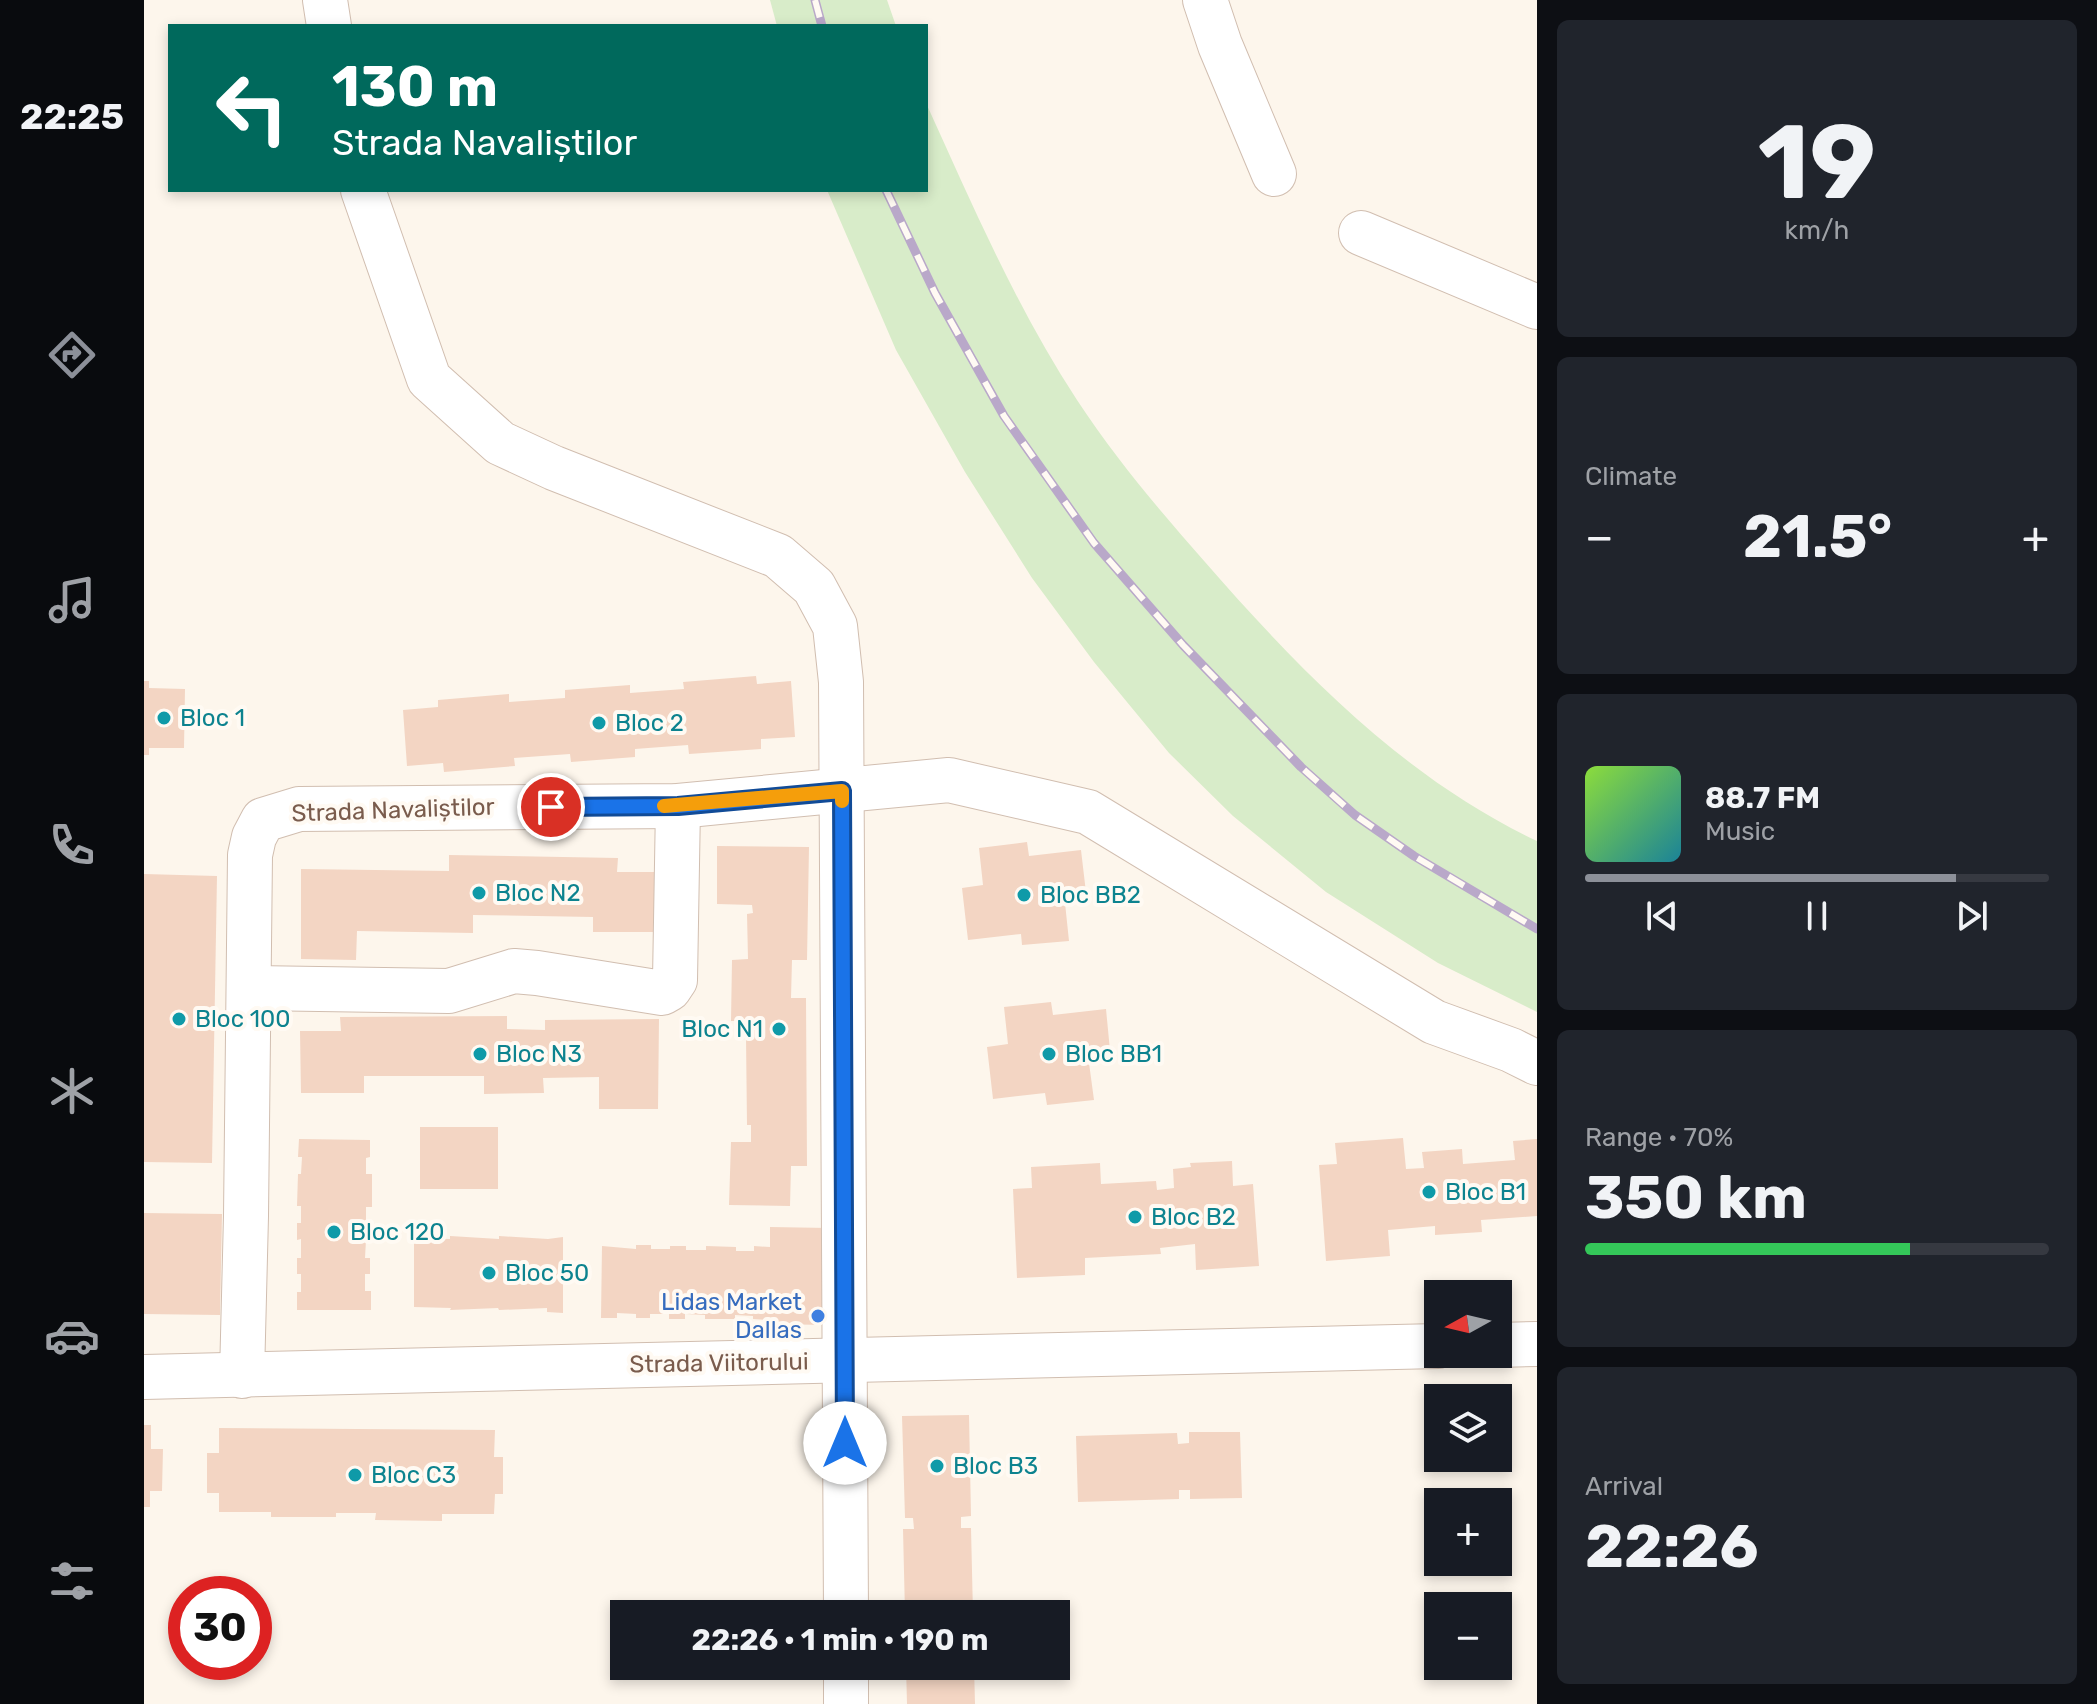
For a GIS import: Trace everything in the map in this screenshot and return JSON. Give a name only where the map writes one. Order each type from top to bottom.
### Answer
[{"type":"street","points":[[325,0],[329,24]]},
{"type":"street","points":[[1205,0],[1220,45],[1274,174]]},
{"type":"street","points":[[364,192],[429,379],[500,443],[554,468],[778,556],[814,587],[835,626],[841,682],[846,1600]]},
{"type":"street","points":[[1361,233],[1537,307]]},
{"type":"street","name":"Strada Navaliștilor","points":[[242,1376],[250,855],[254,837],[263,820],[299,809],[678,806],[949,780],[1088,812],[1434,1022],[1511,1050],[1537,1063]]},
{"type":"street","points":[[249,988],[449,991],[514,971],[662,993],[675,980],[678,806]]},
{"type":"street","points":[[1512,1345],[1537,1344]]},
{"type":"street","name":"Strada Viitorului","points":[[144,1377],[1424,1346]]},
{"type":"street","points":[[846,1680],[846,1704]]},
{"type":"green space","points":[[770,0],[887,0],[895,24],[776,24]]},
{"type":"green space","points":[[928,107],[1034,329],[1092,422],[1155,504],[1241,603],[1357,719],[1443,786],[1537,841],[1537,1012],[1438,963],[1326,892],[1233,816],[1169,753],[1094,662],[1032,578],[965,472],[896,350],[828,192],[928,192]]},
{"type":"building","name":"Bloc 2","points":[[756,676],[757,684],[791,681],[795,737],[761,739],[761,749],[689,754],[688,745],[635,749],[635,757],[571,762],[570,754],[514,758],[515,766],[444,772],[443,763],[407,766],[403,710],[438,707],[438,700],[509,694],[509,702],[565,698],[565,690],[630,685],[630,693],[684,689],[683,682]]},
{"type":"building","name":"Bloc 1","points":[[144,681],[149,681],[149,688],[185,689],[184,748],[149,748],[149,755],[144,755]]},
{"type":"building","name":"Bloc BB2","points":[[1027,842],[1029,856],[1081,850],[1087,901],[1065,903],[1069,941],[1022,945],[1021,934],[968,940],[962,888],[983,885],[979,848]]},
{"type":"building","name":"Bloc N1","points":[[717,846],[809,847],[807,960],[792,960],[791,998],[806,998],[807,1166],[791,1166],[790,1206],[729,1205],[731,1142],[751,1142],[751,1125],[747,1125],[746,1037],[752,1037],[752,1021],[731,1021],[732,960],[748,959],[747,914],[753,913],[752,905],[717,904]]},
{"type":"building","name":"Bloc N2","points":[[449,855],[618,858],[617,872],[657,872],[656,932],[593,932],[593,917],[473,915],[473,933],[357,931],[356,960],[301,959],[301,869],[449,871]]},
{"type":"building","name":"Bloc 100","points":[[144,874],[217,876],[212,1163],[144,1162]]},
{"type":"building","name":"Bloc BB1","points":[[1051,1002],[1053,1015],[1106,1009],[1111,1061],[1089,1063],[1094,1100],[1047,1105],[1045,1093],[993,1099],[987,1047],[1008,1044],[1004,1007]]},
{"type":"building","name":"Bloc N3","points":[[507,1016],[507,1029],[545,1030],[545,1020],[659,1019],[658,1109],[599,1109],[599,1077],[543,1078],[544,1093],[484,1094],[484,1076],[364,1076],[364,1093],[301,1093],[300,1031],[341,1031],[340,1017]]},
{"type":"building","points":[[420,1127],[498,1127],[498,1189],[420,1189]]},
{"type":"building","name":"Bloc B1","points":[[1403,1138],[1406,1169],[1424,1168],[1422,1152],[1462,1149],[1463,1164],[1515,1160],[1513,1141],[1537,1139],[1537,1216],[1481,1220],[1482,1232],[1435,1235],[1435,1226],[1388,1230],[1390,1256],[1326,1261],[1319,1165],[1337,1164],[1335,1143]]},
{"type":"building","name":"Bloc 120","points":[[299,1139],[370,1140],[366,1174],[372,1174],[372,1207],[366,1207],[366,1224],[371,1224],[371,1240],[366,1240],[365,1258],[370,1258],[370,1274],[365,1274],[365,1291],[371,1291],[371,1310],[297,1310],[297,1292],[301,1292],[301,1274],[297,1274],[297,1258],[301,1258],[301,1239],[297,1240],[297,1223],[301,1223],[301,1206],[297,1206],[302,1157],[298,1157]]},
{"type":"building","name":"Bloc B2","points":[[1232,1161],[1233,1186],[1253,1184],[1259,1266],[1196,1270],[1195,1244],[1160,1248],[1161,1254],[1085,1258],[1085,1275],[1017,1278],[1013,1189],[1032,1188],[1031,1167],[1100,1163],[1101,1184],[1156,1181],[1157,1190],[1174,1188],[1173,1169],[1191,1167],[1190,1163]]},
{"type":"building","points":[[144,1213],[222,1214],[220,1315],[144,1314]]},
{"type":"building","points":[[770,1227],[829,1228],[828,1325],[768,1324],[768,1320],[735,1315],[735,1319],[705,1319],[705,1315],[685,1314],[685,1319],[669,1319],[669,1314],[636,1318],[636,1314],[617,1313],[617,1318],[601,1318],[602,1246],[636,1249],[636,1245],[651,1245],[651,1249],[670,1249],[670,1246],[686,1246],[686,1250],[706,1250],[706,1246],[754,1251],[754,1246],[770,1247]]},
{"type":"building","name":"Bloc 50","points":[[450,1236],[499,1239],[499,1236],[563,1237],[563,1313],[547,1312],[547,1308],[450,1310],[414,1307],[414,1238],[450,1239]]},
{"type":"building","name":"Bloc B3","points":[[969,1415],[971,1516],[961,1517],[961,1528],[971,1528],[973,1600],[905,1600],[903,1529],[914,1529],[913,1518],[905,1518],[902,1416]]},
{"type":"building","points":[[144,1425],[151,1425],[151,1449],[163,1449],[162,1491],[150,1491],[150,1507],[144,1507]]},
{"type":"building","name":"Bloc C3","points":[[219,1428],[495,1430],[494,1457],[503,1457],[503,1494],[495,1494],[494,1514],[442,1514],[442,1521],[375,1520],[376,1513],[336,1513],[336,1517],[271,1517],[271,1512],[219,1512],[219,1493],[207,1493],[207,1453],[219,1453]]},
{"type":"building","name":"Bloc B3","points":[[1189,1432],[1240,1432],[1242,1498],[1190,1499],[1190,1490],[1179,1490],[1179,1499],[1078,1502],[1076,1436],[1177,1433],[1178,1444],[1189,1443]]},
{"type":"building","points":[[906,1680],[974,1680],[975,1704],[907,1704]]},
{"type":"railway","points":[[815,0],[821,24]]},
{"type":"railway","points":[[887,192],[935,293],[1004,416],[1094,543],[1183,645],[1301,767],[1355,815],[1414,856],[1537,929]]},
{"type":"slow traffic","points":[[664,806],[842,791],[842,801]]},
{"type":"place","name":"Bloc 1","points":[[164,718]]},
{"type":"place","name":"Bloc 2","points":[[599,723]]},
{"type":"place","name":"Bloc N2","points":[[479,893]]},
{"type":"place","name":"Bloc BB2","points":[[1024,895]]},
{"type":"place","name":"Bloc 100","points":[[179,1019]]},
{"type":"place","name":"Bloc N1","points":[[779,1029]]},
{"type":"place","name":"Bloc N3","points":[[480,1054]]},
{"type":"place","name":"Bloc BB1","points":[[1049,1054]]},
{"type":"place","name":"Bloc B1","points":[[1429,1192]]},
{"type":"place","name":"Bloc B2","points":[[1135,1217]]},
{"type":"place","name":"Bloc 120","points":[[334,1232]]},
{"type":"place","name":"Bloc 50","points":[[489,1273]]},
{"type":"place","name":"Lidas Market Dallas","points":[[818,1316]]},
{"type":"place","name":"Bloc B3","points":[[937,1466]]},
{"type":"place","name":"Bloc C3","points":[[355,1475]]},
{"type":"route","points":[[551,807],[678,806],[842,791],[845,1443]]}]
